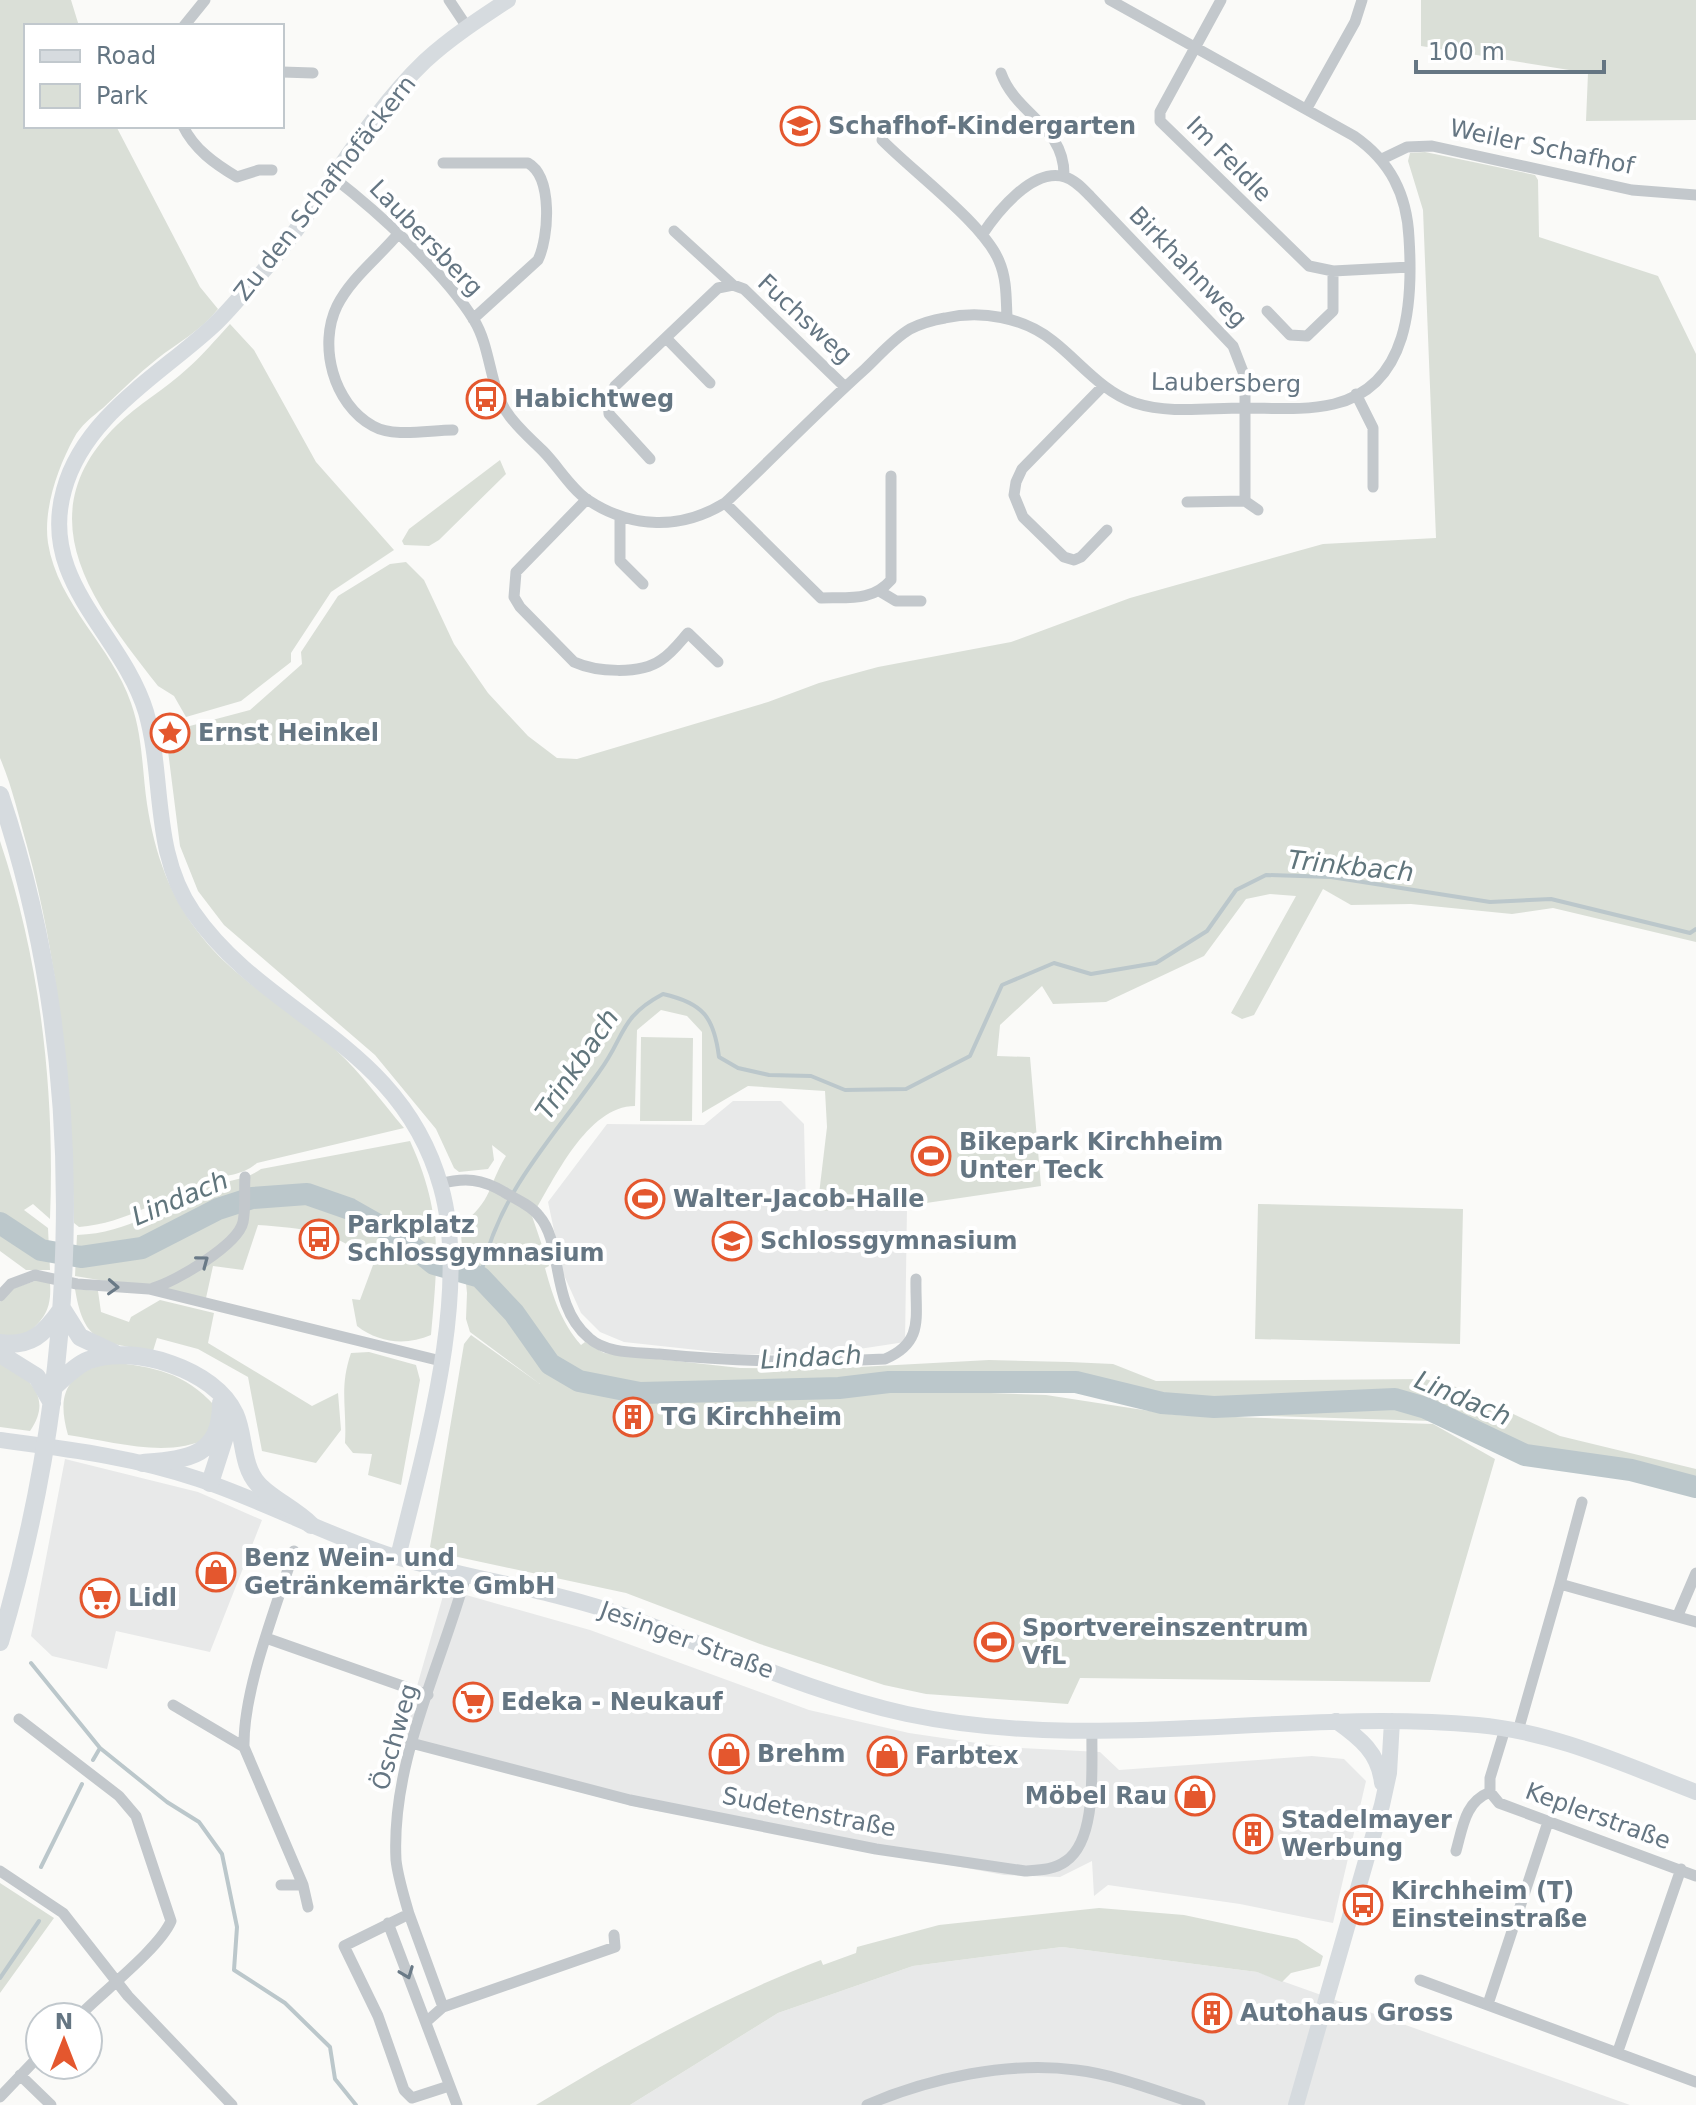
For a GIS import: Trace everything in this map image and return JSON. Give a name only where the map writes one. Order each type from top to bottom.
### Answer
[{"type":"main road","points":[[0,795],[23,873],[49,1009],[61,1118],[65,1210],[62,1303],[52,1402],[22,1562],[0,1642]]},
{"type":"main road","points":[[0,1343],[18,1344],[38,1338],[62,1303]]},
{"type":"main road","points":[[62,1303],[80,1337],[118,1355],[161,1362],[181,1370],[225,1404],[258,1485],[292,1506],[311,1525]]},
{"type":"main road","points":[[0,1354],[37,1377],[52,1402]]},
{"type":"main road","points":[[52,1402],[82,1363],[118,1355]]},
{"type":"main road","points":[[143,1463],[178,1460],[208,1446],[220,1427],[225,1404]]},
{"type":"main road","points":[[216,1485],[234,1449],[225,1404]]},
{"type":"street","points":[[186,24],[205,0]]},
{"type":"street","points":[[449,0],[467,27]]},
{"type":"street","name":"Zu den Schafhofäckern","points":[[398,1557],[441,1361],[449,1293],[449,1234],[440,1184],[421,1138],[374,1073],[350,1049],[262,981],[195,915],[173,874],[165,846],[154,750],[146,712],[124,666],[76,594],[65,567],[60,517],[71,472],[86,440],[108,416],[216,323],[268,267],[382,111],[424,62],[467,27],[508,0]]},
{"type":"street","name":"Laubersberg","points":[[334,178],[398,234],[473,319],[483,339],[505,410],[587,499],[620,516],[647,523],[671,524],[700,518],[725,503],[845,387],[917,326],[962,314],[1007,317],[1051,339],[1103,386],[1136,403],[1173,409],[1297,409],[1337,403],[1356,394],[1380,377],[1400,344],[1410,308],[1410,267],[1403,198],[1382,159],[1354,136],[1307,108],[1110,0]]},
{"type":"street","points":[[1193,48],[1221,0]]},
{"type":"street","points":[[1307,108],[1355,22],[1362,0]]},
{"type":"street","name":"Im Feldle","points":[[1193,48],[1160,112],[1160,121],[1300,261],[1319,270],[1333,271],[1410,267]]},
{"type":"street","points":[[284,72],[313,73]]},
{"type":"street","points":[[982,235],[1001,209],[1034,182],[1064,176],[1062,151],[1056,141],[1007,89],[1001,73]]},
{"type":"street","points":[[184,128],[188,138],[216,165],[237,177],[259,170],[272,170]]},
{"type":"street","points":[[882,140],[982,235],[999,261],[1006,289],[1007,317]]},
{"type":"street","name":"Weiler Schafhof","points":[[1382,159],[1407,147],[1432,146],[1632,190],[1696,195]]},
{"type":"street","points":[[443,163],[528,163],[538,168],[544,183],[544,247],[538,260],[473,319]]},
{"type":"street","name":"Birkhahnweg","points":[[1064,176],[1090,196],[1233,346],[1243,367],[1245,501]]},
{"type":"street","name":"Fuchsweg","points":[[674,231],[733,285],[744,289],[845,387]]},
{"type":"street","points":[[398,234],[338,305],[328,334],[330,365],[343,396],[371,426],[388,431],[453,430]]},
{"type":"street","points":[[1267,311],[1290,335],[1307,336],[1333,311],[1333,271]]},
{"type":"street","name":"Fuchsweg","points":[[650,459],[609,414],[607,406],[615,386],[667,339],[708,294],[733,285]]},
{"type":"street","points":[[667,339],[710,383]]},
{"type":"street","points":[[1103,386],[1022,469],[1014,495],[1023,517],[1064,557],[1074,560],[1081,557],[1107,530]]},
{"type":"street","points":[[1356,394],[1373,428],[1373,487]]},
{"type":"street","points":[[725,503],[821,598],[866,597],[881,592],[891,580],[891,476]]},
{"type":"street","points":[[587,499],[516,572],[514,597],[520,607],[574,662],[583,666],[610,670],[660,662],[688,633],[718,662]]},
{"type":"street","points":[[1187,502],[1245,501],[1258,510]]},
{"type":"street","points":[[620,516],[620,561],[643,584]]},
{"type":"street","points":[[881,592],[896,601],[921,601]]},
{"type":"street","points":[[440,1184],[469,1178],[498,1188],[540,1216],[548,1232],[561,1292],[580,1328],[590,1340],[621,1351],[740,1363],[885,1359],[905,1351],[914,1333],[916,1279]]},
{"type":"street","points":[[149,1289],[166,1285],[198,1266],[233,1237],[243,1224],[245,1181]]},
{"type":"street","points":[[0,1296],[23,1277],[47,1276],[77,1284],[149,1289],[441,1361]]},
{"type":"street","name":"Jesinger Straße","points":[[0,1440],[143,1463],[216,1485],[398,1557],[542,1591],[618,1613],[868,1704],[958,1723],[1092,1731],[1335,1720],[1512,1730],[1588,1749],[1696,1792]]},
{"type":"street","name":"Keplerstraße","points":[[1582,1502],[1560,1584],[1512,1730],[1490,1778],[1490,1792],[1499,1803],[1696,1876]]},
{"type":"street","points":[[294,1551],[266,1638],[244,1728],[244,1747],[303,1885],[308,1907]]},
{"type":"street","points":[[1678,1615],[1696,1573]]},
{"type":"street","name":"Öschweg","points":[[443,2007],[409,1914],[397,1863],[396,1819],[411,1743],[466,1575]]},
{"type":"street","points":[[1560,1584],[1696,1622]]},
{"type":"street","points":[[266,1638],[428,1695]]},
{"type":"street","points":[[173,1705],[244,1747]]},
{"type":"street","points":[[19,1719],[119,1796],[136,1816],[171,1921],[133,1966],[94,2001]]},
{"type":"street","points":[[1335,1720],[1359,1737],[1380,1767],[1382,1805]]},
{"type":"street","points":[[1296,2105],[1382,1805],[1389,1773],[1392,1721]]},
{"type":"street","name":"Sudetenstraße","points":[[411,1743],[630,1800],[898,1853],[1025,1871],[1047,1869],[1066,1861],[1085,1834],[1092,1731]]},
{"type":"street","name":"Keplerstraße","points":[[1456,1851],[1469,1806],[1475,1798],[1490,1792]]},
{"type":"street","points":[[1488,2004],[1548,1822]]},
{"type":"street","points":[[1618,2051],[1681,1869]]},
{"type":"street","points":[[0,1871],[63,1913],[115,1980],[232,2105]]},
{"type":"street","points":[[281,1885],[303,1885]]},
{"type":"street","points":[[409,1914],[344,1946],[378,2016],[404,2090],[412,2098],[449,2086]]},
{"type":"street","points":[[388,1923],[457,2105]]},
{"type":"street","points":[[426,2022],[443,2007],[615,1947],[614,1935]]},
{"type":"street","points":[[1420,1980],[1696,2082]]},
{"type":"street","points":[[867,2105],[941,2082],[1031,2069],[1100,2074],[1200,2105]]},
{"type":"street","points":[[0,2097],[24,2071]]},
{"type":"street","points":[[20,2075],[51,2105]]},
{"type":"shaded area","name":"Schlossgymnasium","points":[[733,1101],[781,1101],[804,1124],[806,1209],[907,1208],[905,1342],[820,1355],[734,1354],[624,1342],[600,1332],[581,1313],[563,1273],[548,1202],[607,1124],[704,1125]]},
{"type":"shaded area","points":[[65,1459],[198,1492],[262,1520],[210,1652],[116,1631],[107,1669],[52,1656],[31,1636]]},
{"type":"shaded area","points":[[445,1589],[590,1630],[809,1710],[909,1733],[1004,1747],[1100,1752],[1119,1770],[1312,1756],[1344,1759],[1366,1781],[1333,1923],[1240,1904],[1108,1885],[1094,1896],[1092,1861],[1060,1877],[1004,1875],[637,1807],[400,1745]]},
{"type":"shaded area","points":[[1062,1947],[1257,1972],[1630,2105],[630,2105],[778,2013],[913,1966]]},
{"type":"green space","points":[[0,0],[71,0],[78,24],[24,24],[24,128],[117,128],[200,287],[218,309],[197,330],[143,371],[77,434],[62,462],[50,502],[47,530],[54,565],[74,606],[111,663],[131,703],[140,741],[154,841],[181,907],[202,937],[232,969],[336,1050],[404,1128],[257,1163],[245,1171],[206,1181],[129,1215],[97,1225],[79,1227],[74,1223],[67,1081],[56,986],[39,893],[0,758]]},
{"type":"green space","points":[[1421,0],[1696,0],[1696,120],[1586,121],[1588,73],[1421,46]]},
{"type":"green space","points":[[1425,152],[1535,175],[1538,180],[1539,237],[1658,276],[1696,354],[1696,942],[1553,908],[1512,914],[1411,904],[1351,905],[1323,889],[1254,1015],[1242,1019],[1231,1013],[1296,896],[1270,894],[1246,899],[1204,956],[1106,1002],[1053,1004],[1042,986],[1000,1025],[997,1056],[1030,1057],[1041,1186],[899,1207],[817,1211],[827,1127],[825,1091],[748,1086],[702,1113],[702,1032],[687,1016],[661,1010],[637,1030],[635,1106],[618,1109],[587,1131],[562,1165],[532,1216],[549,1266],[545,1268],[548,1279],[563,1318],[581,1345],[585,1342],[604,1353],[740,1368],[822,1369],[989,1360],[1113,1364],[1156,1381],[1425,1379],[1456,1387],[1560,1436],[1696,1469],[1696,1494],[1625,1472],[1520,1463],[1431,1421],[1175,1413],[1096,1395],[1032,1388],[938,1386],[703,1399],[936,1391],[1046,1395],[1176,1415],[1433,1424],[1495,1459],[1430,1682],[1080,1678],[1068,1704],[926,1694],[884,1685],[760,1644],[626,1593],[444,1554],[430,1547],[464,1344],[471,1335],[540,1384],[470,1332],[466,1319],[467,1293],[460,1226],[479,1208],[506,1156],[492,1145],[494,1160],[488,1169],[459,1172],[454,1168],[436,1129],[375,1055],[224,925],[198,891],[180,846],[168,751],[186,727],[250,710],[302,664],[301,652],[338,596],[390,564],[406,562],[424,580],[454,644],[488,693],[528,736],[557,758],[577,759],[878,667],[1011,642],[1130,598],[1323,544],[1436,538],[1423,210],[1408,161],[1410,153]]},
{"type":"green space","points":[[230,324],[254,350],[316,462],[394,550],[331,592],[291,653],[291,662],[241,701],[186,717],[174,696],[158,686],[135,656],[93,593],[79,560],[72,527],[75,493],[89,459],[117,425],[179,376]]},
{"type":"green space","points":[[500,460],[506,474],[439,540],[429,546],[404,545],[402,541],[409,529]]},
{"type":"green space","points":[[0,841],[26,934],[42,1028],[50,1124],[50,1219],[33,1204],[24,1210],[48,1228],[50,1270],[26,1270],[0,1251]]},
{"type":"green space","points":[[641,1037],[693,1038],[692,1121],[640,1121]]},
{"type":"green space","points":[[410,1141],[428,1191],[436,1236],[431,1335],[412,1341],[393,1341],[374,1336],[357,1326],[352,1299],[360,1300],[373,1265],[348,1245],[305,1230],[258,1225],[243,1270],[213,1266],[206,1298],[75,1276],[77,1235],[130,1224],[209,1187],[243,1178],[261,1169]]},
{"type":"green space","points":[[1258,1204],[1463,1209],[1460,1344],[1255,1339]]},
{"type":"green space","points":[[38,1280],[50,1283],[48,1308],[41,1320],[23,1338],[0,1335],[0,1302],[14,1288]]},
{"type":"green space","points":[[75,1289],[98,1291],[101,1312],[129,1322],[131,1317],[160,1300],[214,1313],[208,1343],[312,1406],[338,1393],[341,1430],[316,1463],[262,1451],[248,1377],[198,1349],[157,1338],[153,1351],[99,1338],[84,1321]]},
{"type":"green space","points":[[369,1352],[416,1365],[420,1380],[401,1485],[368,1475],[372,1454],[353,1453],[345,1443],[344,1387],[347,1365],[351,1353]]},
{"type":"green space","points":[[0,1360],[28,1381],[38,1398],[37,1419],[30,1431],[0,1427]]},
{"type":"green space","points":[[110,1362],[154,1369],[192,1385],[215,1406],[208,1438],[192,1444],[157,1448],[68,1435],[63,1407],[68,1387],[84,1372]]},
{"type":"green space","points":[[0,1883],[54,1918],[0,1993]]},
{"type":"green space","points":[[1099,1908],[1184,1915],[1297,1939],[1323,1956],[1320,1966],[1291,1973],[1282,1982],[1257,1972],[1062,1947],[913,1966],[778,2013],[630,2105],[536,2105],[711,2008],[821,1960],[823,1965],[856,1953],[857,1947],[939,1925]]},
{"type":"waterway","name":"Trinkbach","points":[[480,1277],[500,1218],[529,1168],[608,1059],[630,1020],[663,994],[697,1007],[710,1022],[719,1057],[738,1068],[769,1075],[811,1076],[845,1090],[906,1089],[970,1056],[1002,985],[1054,963],[1091,974],[1156,963],[1207,931],[1236,890],[1266,875],[1331,877],[1490,902],[1551,899],[1690,933],[1696,929]]},
{"type":"waterway","name":"Lindach","points":[[0,1223],[41,1250],[81,1257],[142,1248],[218,1209],[252,1198],[307,1194],[350,1209],[403,1239],[434,1264],[480,1277],[514,1313],[550,1364],[579,1381],[640,1393],[839,1388],[889,1382],[1076,1382],[1162,1403],[1214,1407],[1395,1399],[1426,1408],[1525,1455],[1631,1470],[1696,1487]]},
{"type":"waterway","points":[[31,1663],[100,1748],[167,1802],[199,1822],[222,1854],[237,1927],[234,1970],[285,2003],[330,2047],[335,2079],[356,2105]]},
{"type":"waterway","points":[[93,1760],[100,1748]]},
{"type":"waterway","points":[[41,1867],[82,1784]]},
{"type":"waterway","points":[[0,1978],[39,1921]]},
{"type":"place","name":"Schafhof-Kindergarten","points":[[800,126]]},
{"type":"place","name":"Habichtweg","points":[[486,399]]},
{"type":"place","name":"Ernst Heinkel","points":[[170,733]]},
{"type":"place","name":"Bikepark Kirchheim Unter Teck","points":[[931,1156]]},
{"type":"place","name":"Walter-Jacob-Halle","points":[[645,1199]]},
{"type":"place","name":"Parkplatz Schlossgymnasium","points":[[319,1239]]},
{"type":"place","name":"Schlossgymnasium","points":[[732,1241]]},
{"type":"place","name":"TG Kirchheim","points":[[633,1417]]},
{"type":"place","name":"Benz Wein- und Getränkemärkte GmbH","points":[[216,1572]]},
{"type":"place","name":"Lidl","points":[[100,1598]]},
{"type":"place","name":"Sportvereinszentrum VfL","points":[[994,1642]]},
{"type":"place","name":"Edeka - Neukauf","points":[[473,1702]]},
{"type":"place","name":"Brehm","points":[[729,1754]]},
{"type":"place","name":"Farbtex","points":[[887,1756]]},
{"type":"place","name":"Möbel Rau","points":[[1195,1796]]},
{"type":"place","name":"Stadelmayer Werbung","points":[[1253,1834]]},
{"type":"place","name":"Kirchheim (T) Einsteinstraße","points":[[1363,1905]]},
{"type":"place","name":"Autohaus Gross","points":[[1212,2013]]}]
